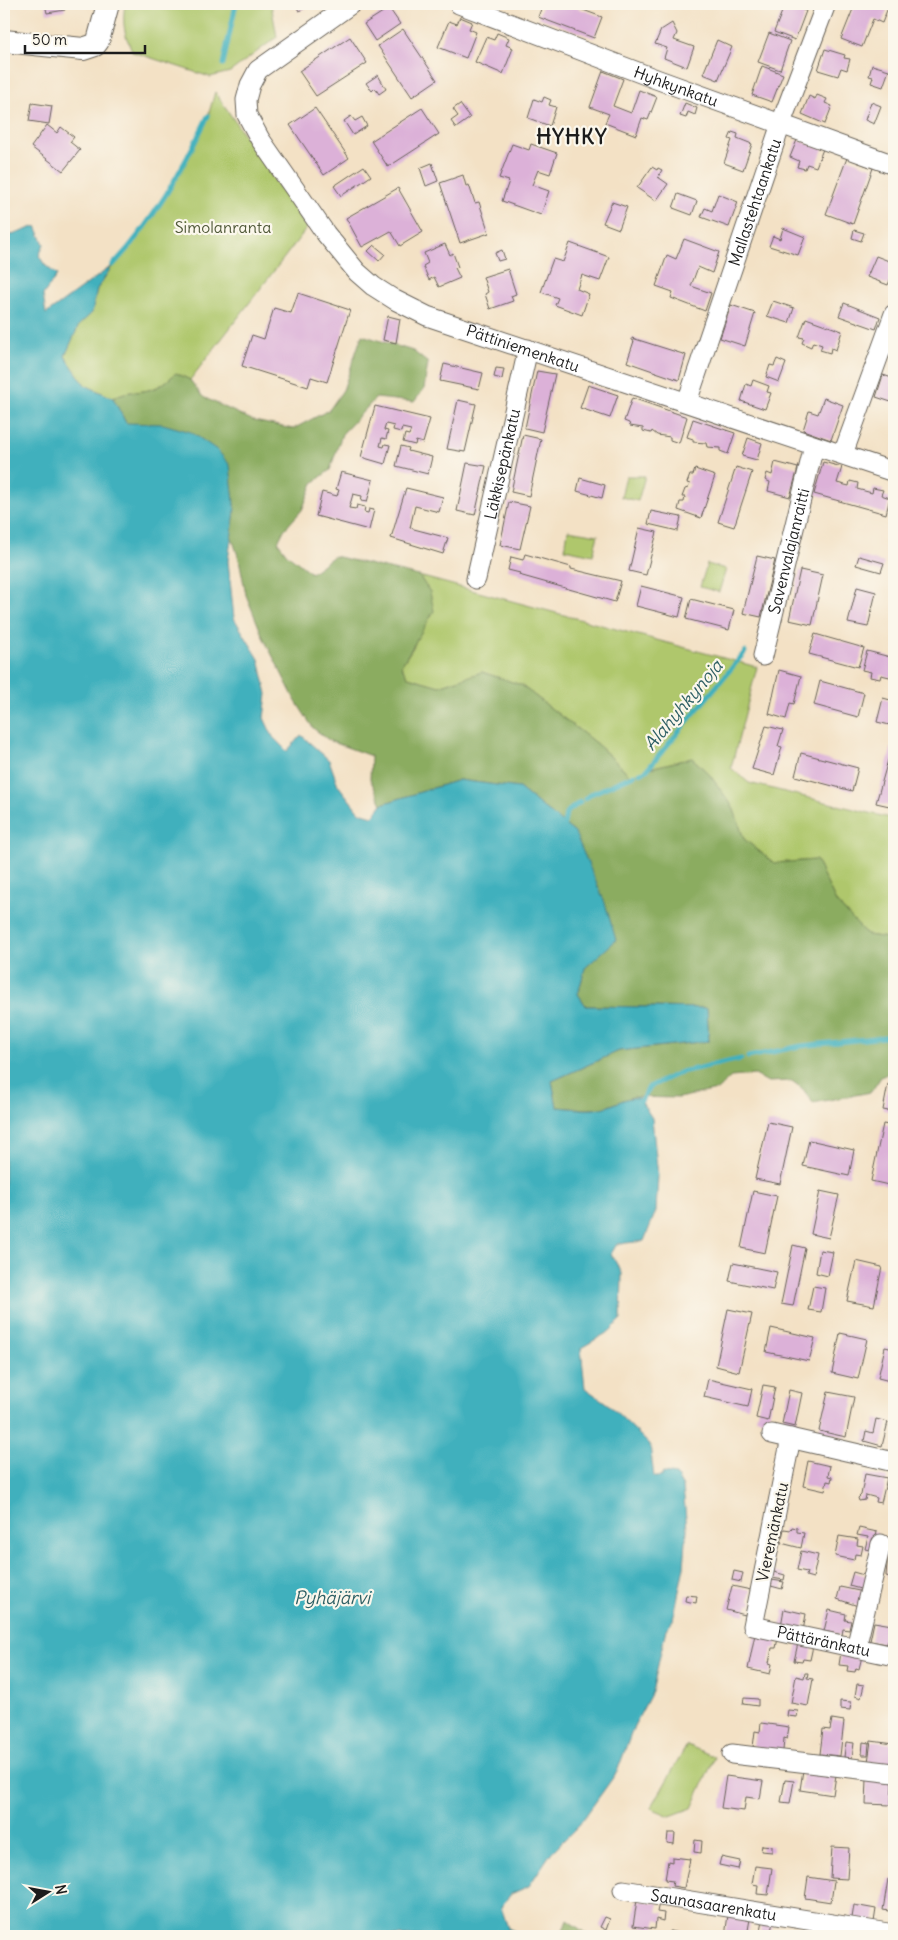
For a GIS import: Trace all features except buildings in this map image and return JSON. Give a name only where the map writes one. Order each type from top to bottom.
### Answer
[{"type":"street","points":[[4,42],[83,49],[98,41],[108,4]]},
{"type":"street","name":"Pättiniemenkatu","points":[[351,4],[258,70],[250,85],[246,100],[248,116],[260,139],[326,234],[357,272],[388,296],[427,316],[894,472]]},
{"type":"street","name":"Hyhkynkatu","points":[[460,4],[646,75],[894,165]]},
{"type":"street","name":"Mallastehtaankatu","points":[[687,402],[782,124],[826,4]]},
{"type":"street","points":[[843,454],[894,314]]},
{"type":"street","name":"Läkkisepänkatu","points":[[476,579],[528,349]]},
{"type":"street","name":"Savenvalajanraitti","points":[[763,656],[814,446]]},
{"type":"street","points":[[772,1434],[894,1462]]},
{"type":"street","name":"Vieremänkatu","points":[[753,1626],[791,1438]]},
{"type":"street","points":[[856,1648],[881,1544]]},
{"type":"street","name":"Pättäränkatu","points":[[753,1626],[894,1656]]},
{"type":"street","points":[[732,1754],[894,1773]]},
{"type":"street","name":"Saunasaarenkatu","points":[[623,1890],[894,1934]]},
{"type":"green space","points":[[125,4],[271,4],[277,37],[230,72],[210,77],[133,52],[124,29]]},
{"type":"green space","name":"Simolanranta","points":[[215,92],[307,228],[190,380],[176,373],[156,388],[123,393],[113,398],[85,385],[65,356],[79,324],[92,313],[97,289],[113,265],[131,246],[190,155],[208,116]]},
{"type":"green space","points":[[362,335],[413,351],[428,363],[424,389],[414,402],[376,398],[342,434],[330,470],[313,483],[302,510],[284,530],[278,542],[287,554],[311,573],[334,556],[419,576],[430,592],[434,611],[401,666],[408,677],[439,686],[482,672],[521,685],[598,745],[631,776],[654,767],[692,758],[709,774],[733,807],[744,839],[774,863],[816,860],[836,902],[867,935],[894,939],[894,1070],[881,1077],[871,1092],[813,1103],[803,1089],[792,1081],[768,1082],[755,1075],[731,1077],[717,1090],[678,1098],[632,1097],[603,1108],[557,1107],[552,1081],[619,1051],[709,1041],[707,1008],[586,1006],[578,994],[585,968],[575,833],[519,788],[459,780],[382,804],[370,779],[371,756],[330,741],[313,728],[295,700],[263,637],[246,595],[239,559],[231,535],[235,511],[126,423],[113,398],[123,393],[156,388],[176,373],[190,380],[203,397],[254,421],[293,429],[329,410],[343,390]]},
{"type":"green space","points":[[626,476],[645,476],[638,501],[621,497]]},
{"type":"green space","points":[[568,530],[598,535],[593,555],[565,549]]},
{"type":"green space","points":[[707,564],[726,569],[719,592],[700,587]]},
{"type":"green space","points":[[419,576],[757,667],[731,768],[749,783],[894,819],[894,939],[867,935],[836,902],[816,860],[774,863],[744,839],[733,807],[709,774],[692,758],[654,767],[631,776],[598,745],[521,685],[482,672],[439,686],[408,677],[401,666],[414,646],[430,592]]},
{"type":"green space","points":[[687,1745],[715,1757],[692,1808],[670,1816],[651,1808]]},
{"type":"green space","points":[[567,1920],[590,1936],[561,1936]]},
{"type":"water","name":"Pyhäjärvi","points":[[36,226],[44,244],[39,256],[45,265],[57,275],[43,295],[46,314],[113,265],[97,289],[92,313],[79,325],[65,356],[85,385],[113,398],[126,423],[163,424],[191,432],[217,450],[230,465],[235,511],[228,561],[234,618],[259,659],[267,694],[264,718],[273,737],[287,751],[301,735],[329,760],[338,785],[359,812],[373,816],[382,804],[459,780],[519,788],[575,833],[605,903],[616,940],[585,968],[578,994],[586,1006],[707,1008],[709,1041],[619,1051],[552,1081],[557,1107],[595,1109],[629,1098],[639,1098],[652,1118],[658,1176],[656,1211],[644,1241],[617,1244],[611,1254],[622,1273],[621,1320],[610,1331],[581,1348],[585,1388],[609,1405],[650,1445],[654,1477],[661,1477],[663,1473],[676,1475],[683,1487],[687,1529],[684,1567],[673,1620],[666,1629],[652,1692],[634,1726],[617,1772],[579,1825],[551,1853],[529,1886],[511,1894],[501,1907],[508,1928],[516,1932],[517,1936],[4,1936],[4,232],[12,235]]},
{"type":"waterway","points":[[223,64],[236,4]]},
{"type":"waterway","points":[[113,265],[128,249],[154,213],[208,116]]},
{"type":"waterway","name":"Alahyhkynoja","points":[[640,773],[646,771],[745,652]]},
{"type":"waterway","name":"Alahyhkynoja","points":[[585,799],[591,794],[634,775]]},
{"type":"waterway","name":"Alahyhkynoja","points":[[564,824],[566,813],[580,802]]},
{"type":"waterway","points":[[748,1057],[801,1046],[894,1036]]},
{"type":"waterway","points":[[641,1101],[649,1087],[681,1072],[741,1059]]},
{"type":"district","name":"HYHKY","points":[[572,136]]}]
